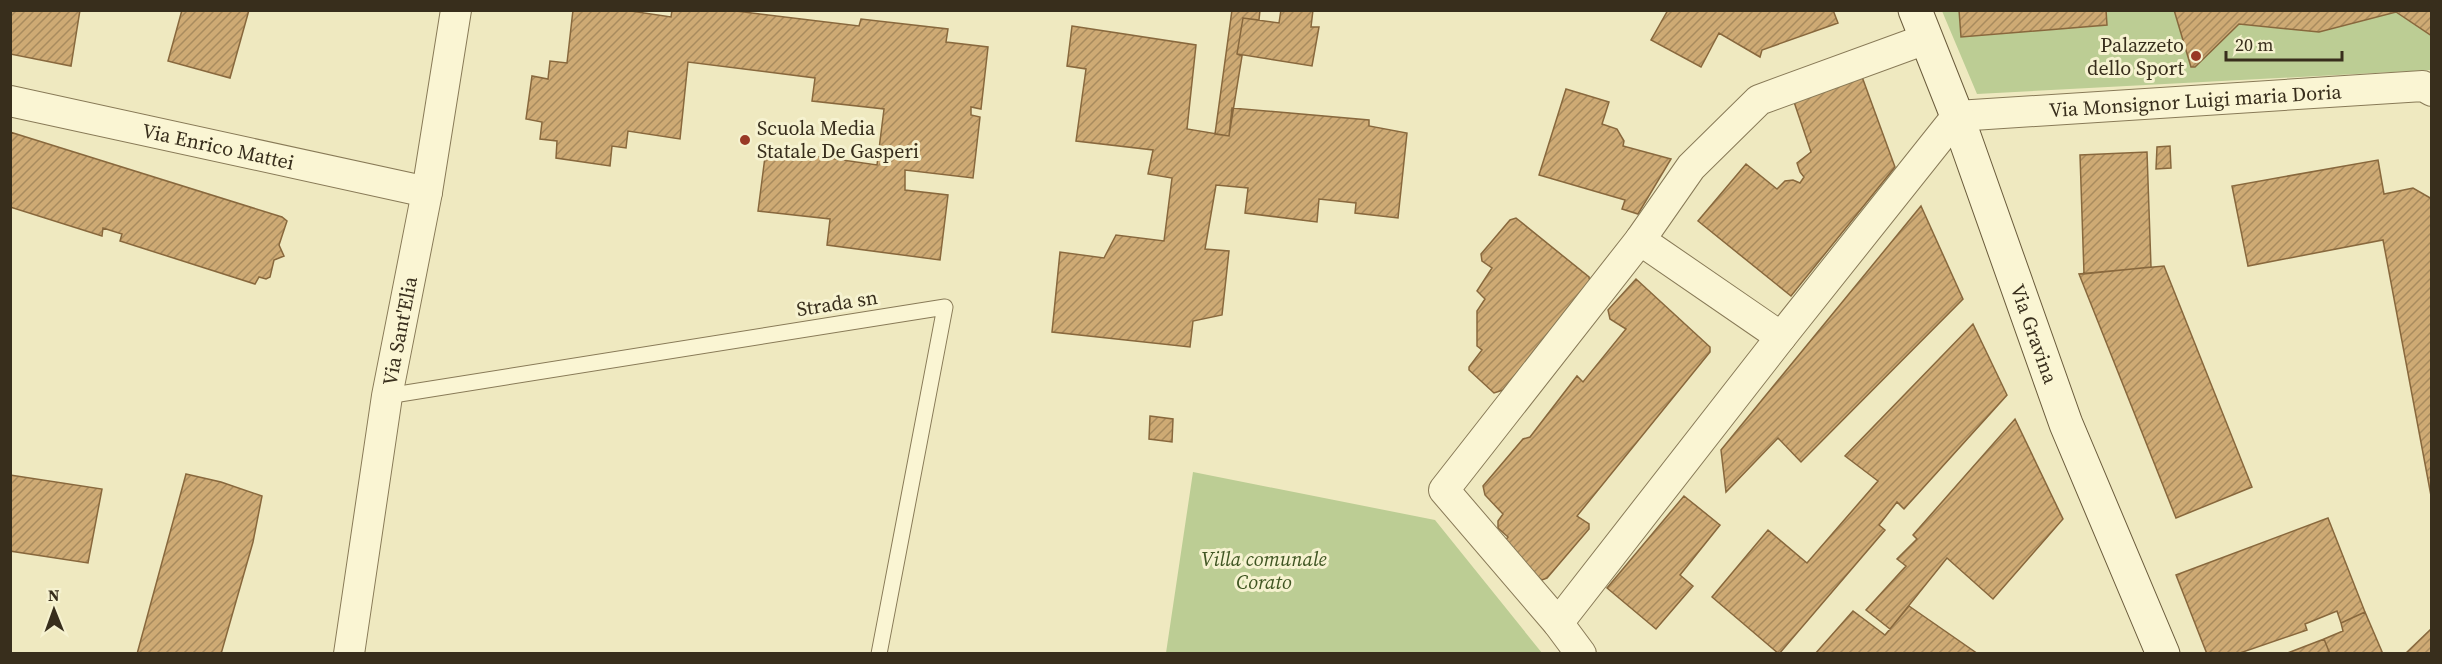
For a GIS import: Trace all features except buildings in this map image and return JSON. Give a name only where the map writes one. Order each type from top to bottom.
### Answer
[{"type":"main road","name":"Via Gravina","points":[[1921,25],[1957,116],[2066,424],[2163,654]]},
{"type":"street","name":"Via Sant'Elia","points":[[349,654],[387,396],[427,192],[456,10]]},
{"type":"street","points":[[1581,654],[1558,623],[1444,490],[1640,240],[1691,167],[1758,100],[1921,25]]},
{"type":"street","name":"Via Monsignor Luigi maria Doria","points":[[1957,116],[2423,86],[2432,92]]},
{"type":"street","name":"Via Enrico Mattei","points":[[10,101],[427,192]]},
{"type":"street","points":[[1558,623],[1957,116]]},
{"type":"street","points":[[1640,240],[1781,337]]},
{"type":"lane","name":"Strada sn","points":[[387,396],[945,307],[879,654]]},
{"type":"green space","name":"Palazzeto dello Sport","points":[[1942,11],[2431,11],[2431,70],[1977,94]]},
{"type":"green space","name":"Villa comunale Corato","points":[[1193,472],[1435,520],[1542,653],[1166,653]]},
{"type":"place","name":"Palazzeto dello Sport","points":[[2196,56]]},
{"type":"place","name":"Scuola Media Statale De Gasperi","points":[[745,140]]}]
